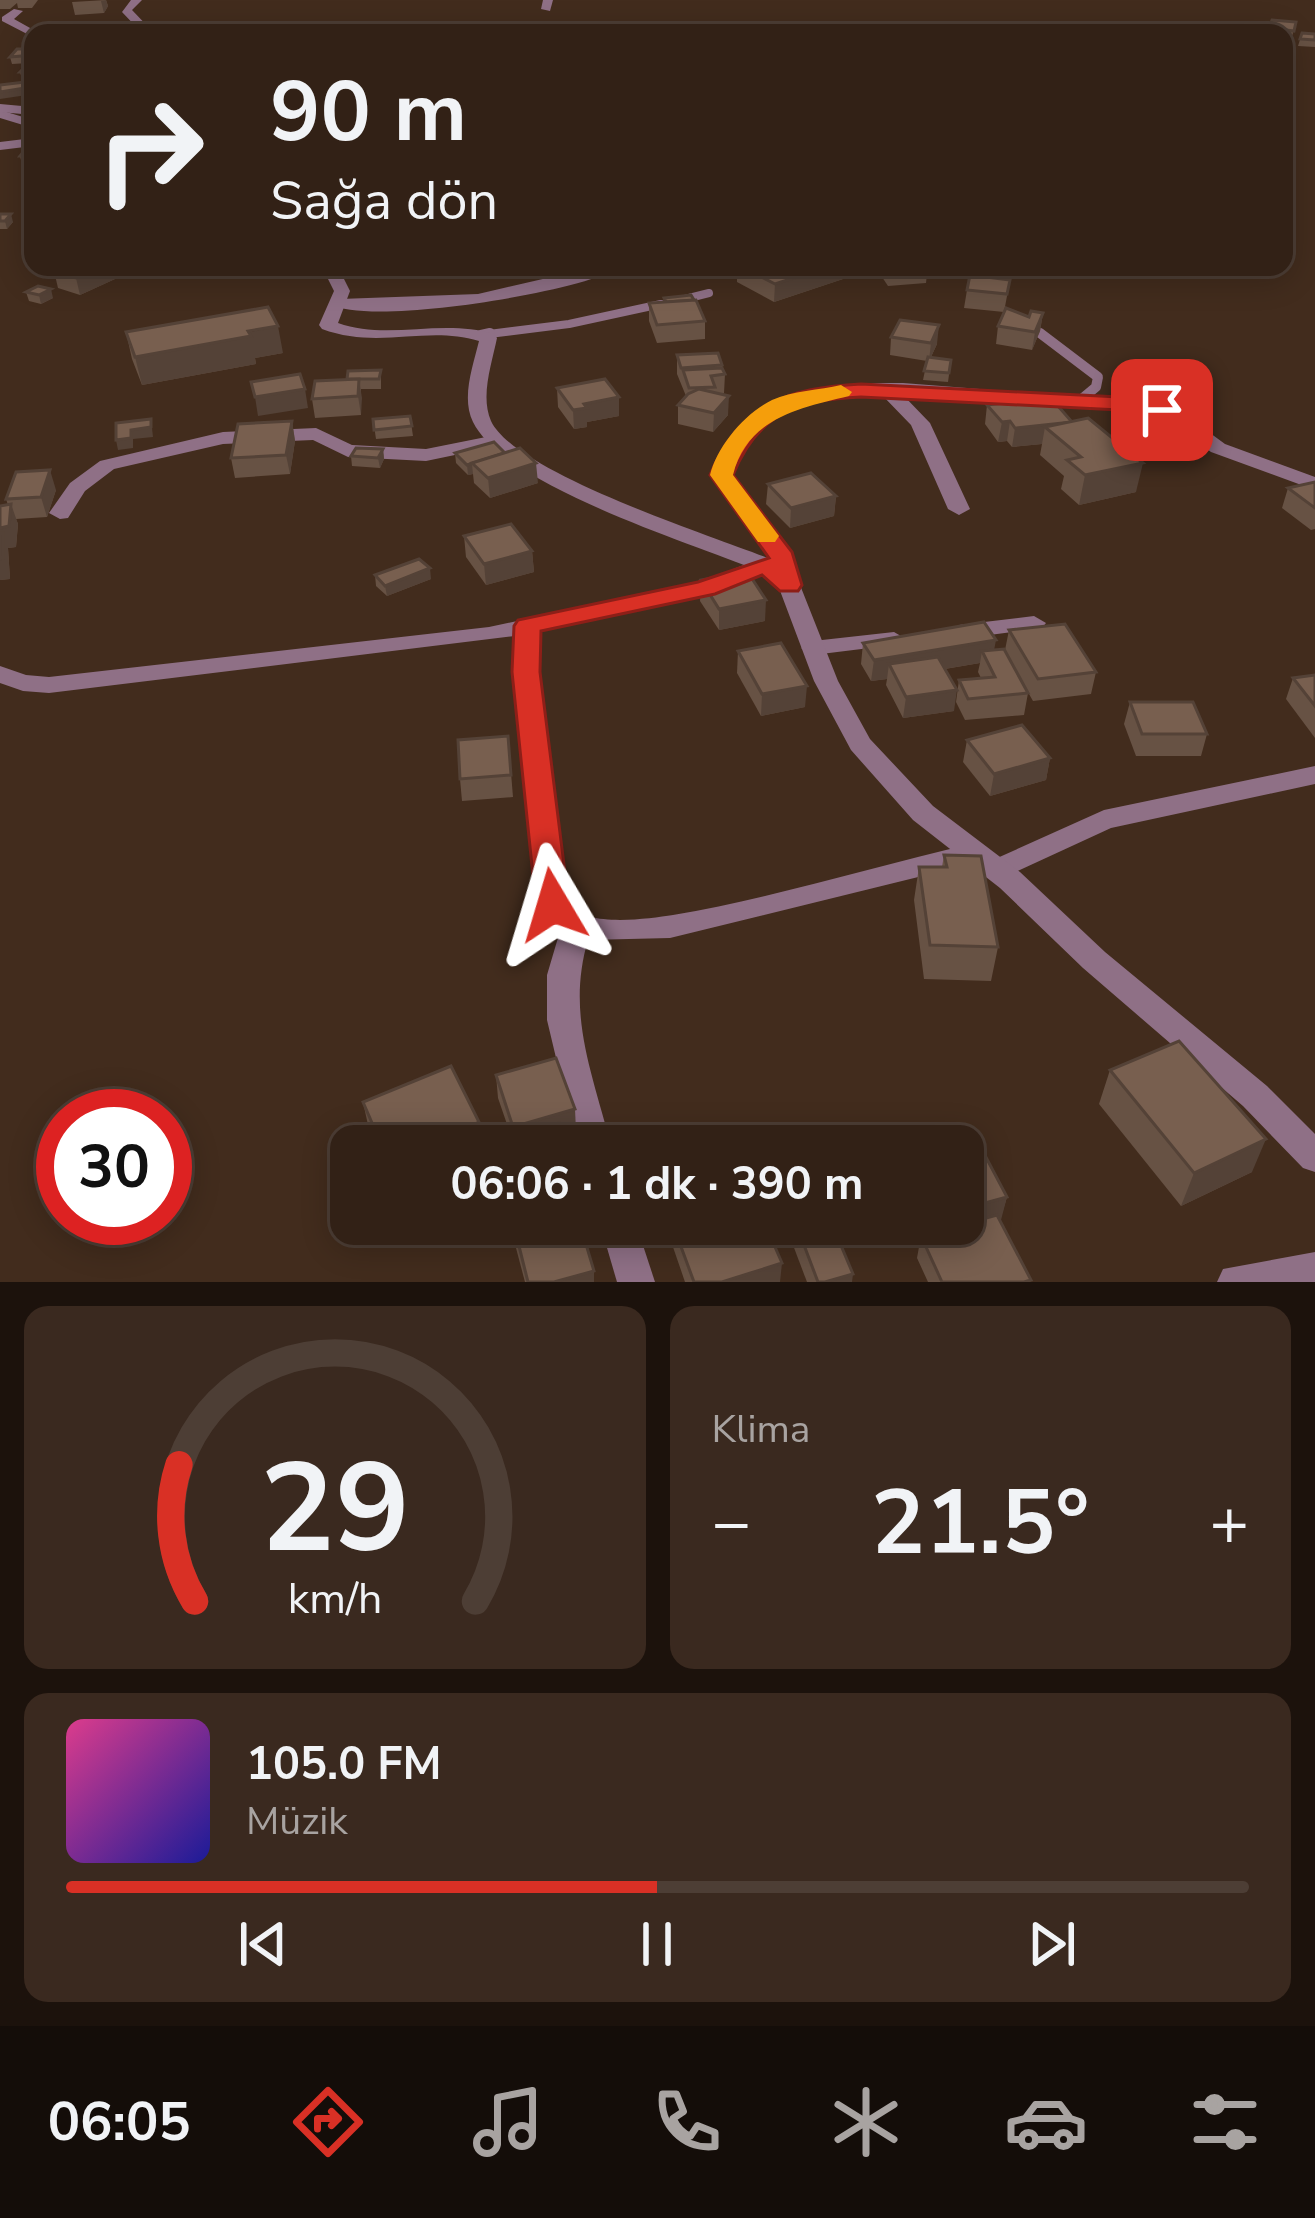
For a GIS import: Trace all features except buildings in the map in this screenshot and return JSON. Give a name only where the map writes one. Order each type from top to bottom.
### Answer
[{"type":"street","points":[[137,0],[126,10],[139,24]]},
{"type":"street","points":[[18,11],[6,19],[24,28]]},
{"type":"street","points":[[334,276],[342,291],[328,326],[341,332],[400,336],[462,331],[481,335],[490,344],[476,395],[481,420],[496,441],[557,482],[765,565],[789,585]]},
{"type":"street","points":[[340,304],[508,298],[582,276]]},
{"type":"street","points":[[888,392],[920,423],[959,509]]},
{"type":"street","points":[[1315,484],[1218,448],[1162,410],[888,392],[821,393],[778,405],[744,434],[721,475],[779,552],[813,648],[860,744],[923,813],[985,861],[1255,1096],[1315,1157]]},
{"type":"street","points":[[61,513],[77,488],[107,465],[223,438],[316,434],[348,451],[425,455],[496,441]]},
{"type":"street","points":[[1,676],[49,685],[443,640],[705,588],[765,565]]},
{"type":"street","points":[[813,648],[1034,623]]},
{"type":"street","points":[[527,626],[526,672],[553,905],[563,920],[592,931],[670,927],[985,861],[1104,820],[1315,775]]},
{"type":"street","points":[[578,926],[562,975],[563,1020],[589,1125]]},
{"type":"street","points":[[625,1245],[636,1282]]},
{"type":"street","points":[[1236,1282],[1315,1270]]},
{"type":"lane","points":[[481,335],[611,317],[709,293]]},
{"type":"lane","points":[[1010,313],[1053,339],[1098,377],[1096,387],[1078,402]]},
{"type":"slow traffic","points":[[767,536],[721,475],[725,461],[733,446],[778,405],[841,392]]},
{"type":"route","points":[[553,905],[526,672],[527,626],[705,588],[765,565],[789,585],[779,552],[721,475],[733,446],[755,423],[778,405],[821,393],[861,391],[1162,410]]}]
